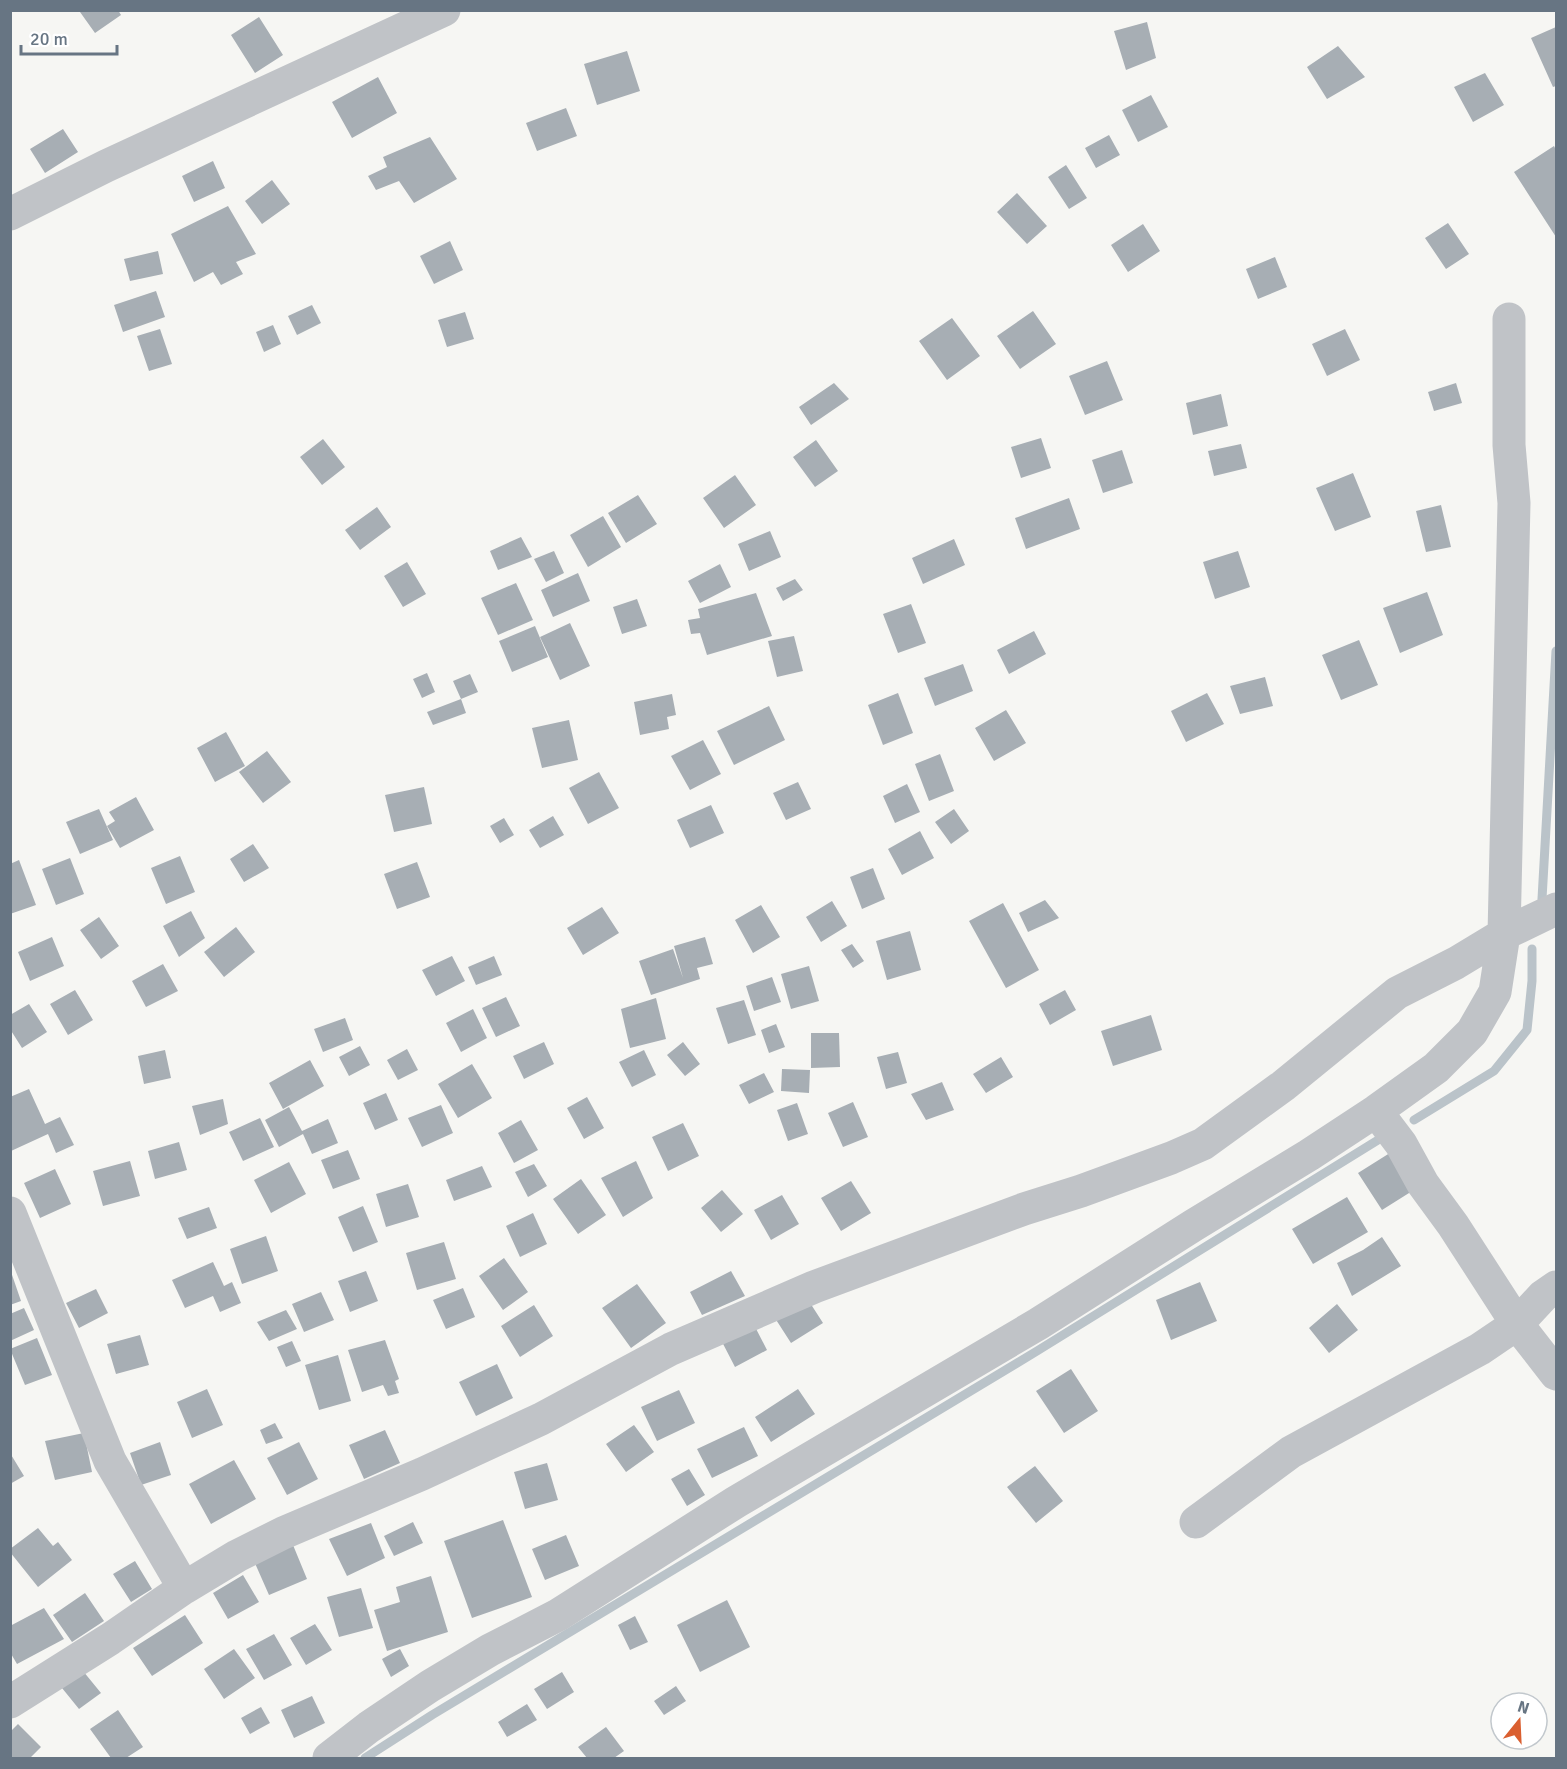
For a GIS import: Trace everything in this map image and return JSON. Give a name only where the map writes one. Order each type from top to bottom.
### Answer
[{"type":"street","points":[[10,214],[106,166],[444,10]]},
{"type":"street","points":[[329,1758],[369,1727],[430,1686],[490,1650],[558,1616],[736,1502],[1038,1324],[1309,1155],[1436,1068],[1472,1032],[1495,992],[1504,934],[1514,503],[1509,445],[1509,319]]},
{"type":"street","points":[[10,1702],[237,1556],[283,1533],[422,1474],[541,1419],[671,1349],[814,1287],[1024,1209],[1171,1158],[1203,1144],[1283,1086],[1397,993],[1456,963],[1504,934],[1557,909]]},
{"type":"street","points":[[1376,1111],[1401,1144],[1423,1184],[1453,1225],[1517,1324],[1557,1374]]},
{"type":"street","points":[[10,1213],[110,1461],[184,1588]]},
{"type":"street","points":[[1196,1522],[1291,1452],[1480,1349],[1517,1324],[1543,1296],[1557,1287]]},
{"type":"building","points":[[82,10],[118,10],[121,15],[95,33],[80,12]]},
{"type":"building","points":[[259,17],[283,55],[255,73],[231,35]]},
{"type":"building","points":[[1147,22],[1156,58],[1126,70],[1114,31]]},
{"type":"building","points":[[1556,27],[1556,86],[1553,87],[1531,38]]},
{"type":"building","points":[[1338,46],[1365,77],[1327,99],[1307,67]]},
{"type":"building","points":[[627,51],[640,91],[597,105],[584,64]]},
{"type":"building","points":[[1485,73],[1504,105],[1473,122],[1454,87]]},
{"type":"building","points":[[378,77],[397,113],[352,138],[332,102]]},
{"type":"building","points":[[1151,95],[1168,127],[1138,142],[1122,110]]},
{"type":"building","points":[[566,108],[577,136],[537,151],[526,123]]},
{"type":"building","points":[[63,129],[78,152],[45,173],[30,149]]},
{"type":"building","points":[[1109,135],[1120,155],[1096,168],[1085,148]]},
{"type":"building","points":[[430,137],[457,179],[414,203],[399,181],[376,190],[368,176],[387,167],[383,157]]},
{"type":"building","points":[[1554,146],[1556,150],[1556,237],[1514,172]]},
{"type":"building","points":[[213,161],[225,188],[194,202],[182,176]]},
{"type":"building","points":[[1066,165],[1087,198],[1069,209],[1048,177]]},
{"type":"building","points":[[272,180],[290,204],[262,224],[245,201]]},
{"type":"building","points":[[1017,193],[1047,226],[1027,244],[997,212]]},
{"type":"building","points":[[228,206],[256,254],[236,262],[243,274],[221,285],[213,272],[194,282],[171,234]]},
{"type":"building","points":[[1448,223],[1469,254],[1446,269],[1425,238]]},
{"type":"building","points":[[1143,224],[1160,251],[1128,272],[1111,245]]},
{"type":"building","points":[[450,241],[463,270],[434,284],[420,256]]},
{"type":"building","points":[[158,251],[163,274],[130,281],[124,259]]},
{"type":"building","points":[[1275,257],[1287,287],[1258,299],[1246,269]]},
{"type":"building","points":[[156,291],[165,317],[123,332],[114,305]]},
{"type":"building","points":[[312,305],[321,323],[297,335],[288,316]]},
{"type":"building","points":[[1033,311],[1056,344],[1020,369],[997,336]]},
{"type":"building","points":[[465,312],[474,339],[447,347],[438,320]]},
{"type":"building","points":[[952,318],[980,356],[947,380],[919,341]]},
{"type":"building","points":[[273,325],[281,344],[264,352],[256,332]]},
{"type":"building","points":[[160,329],[172,364],[149,371],[137,336]]},
{"type":"building","points":[[1345,329],[1360,360],[1327,376],[1312,344]]},
{"type":"building","points":[[1107,361],[1123,400],[1085,415],[1069,376]]},
{"type":"building","points":[[834,383],[849,399],[811,425],[799,407]]},
{"type":"building","points":[[1456,383],[1462,403],[1434,411],[1428,392]]},
{"type":"building","points":[[1221,394],[1228,426],[1193,435],[1186,403]]},
{"type":"building","points":[[1041,438],[1051,468],[1021,478],[1011,447]]},
{"type":"building","points":[[323,439],[345,467],[322,485],[300,457]]},
{"type":"building","points":[[816,440],[838,471],[815,487],[793,457]]},
{"type":"building","points":[[1241,444],[1247,468],[1214,476],[1208,451]]},
{"type":"building","points":[[1122,450],[1133,483],[1103,493],[1092,460]]},
{"type":"building","points":[[1353,473],[1371,517],[1335,531],[1316,488]]},
{"type":"building","points":[[735,475],[756,505],[724,528],[703,498]]},
{"type":"building","points":[[638,495],[657,524],[626,543],[608,513]]},
{"type":"building","points":[[1069,498],[1080,529],[1026,549],[1015,518]]},
{"type":"building","points":[[1441,505],[1451,547],[1426,552],[1416,511]]},
{"type":"building","points":[[377,507],[391,527],[360,550],[345,530]]},
{"type":"building","points":[[603,516],[621,547],[588,567],[570,535]]},
{"type":"building","points":[[770,531],[781,557],[749,571],[738,544]]},
{"type":"building","points":[[521,537],[532,557],[498,570],[490,551]]},
{"type":"building","points":[[954,539],[965,565],[923,584],[912,558]]},
{"type":"building","points":[[554,551],[564,573],[546,582],[534,559]]},
{"type":"building","points":[[1238,551],[1250,587],[1215,599],[1203,562]]},
{"type":"building","points":[[407,562],[426,594],[403,607],[384,576]]},
{"type":"building","points":[[720,564],[731,587],[700,603],[688,581]]},
{"type":"building","points":[[578,573],[590,601],[553,617],[541,590]]},
{"type":"building","points":[[795,579],[803,590],[783,601],[776,588]]},
{"type":"building","points":[[516,583],[533,620],[498,635],[481,598]]},
{"type":"building","points":[[1427,592],[1443,635],[1400,653],[1383,608]]},
{"type":"building","points":[[756,593],[772,636],[707,655],[700,633],[691,634],[688,620],[700,618],[698,609]]},
{"type":"building","points":[[637,599],[647,626],[622,634],[613,607]]},
{"type":"building","points":[[911,604],[926,643],[898,653],[883,614]]},
{"type":"building","points":[[570,623],[590,666],[560,680],[540,637]]},
{"type":"building","points":[[535,626],[548,657],[512,672],[499,641]]},
{"type":"building","points":[[1034,631],[1046,654],[1009,674],[997,650]]},
{"type":"building","points":[[794,636],[803,671],[777,677],[768,641]]},
{"type":"building","points":[[1359,640],[1378,685],[1341,700],[1322,655]]},
{"type":"building","points":[[963,664],[973,691],[935,706],[924,678]]},
{"type":"building","points":[[427,673],[435,692],[422,698],[413,679]]},
{"type":"building","points":[[470,674],[478,692],[461,699],[453,681]]},
{"type":"building","points":[[1265,677],[1273,706],[1240,714],[1230,686]]},
{"type":"building","points":[[898,693],[913,733],[883,745],[868,705]]},
{"type":"building","points":[[1207,693],[1224,724],[1186,742],[1171,711]]},
{"type":"building","points":[[672,694],[676,715],[667,717],[669,729],[640,735],[634,702]]},
{"type":"building","points":[[461,699],[466,713],[433,725],[427,712]]},
{"type":"building","points":[[769,706],[785,740],[734,765],[717,731]]},
{"type":"building","points":[[1006,710],[1026,743],[994,761],[975,728]]},
{"type":"building","points":[[569,720],[578,760],[542,768],[532,728]]},
{"type":"building","points":[[226,732],[245,766],[215,782],[197,748]]},
{"type":"building","points":[[703,740],[721,774],[690,790],[671,756]]},
{"type":"building","points":[[267,751],[291,782],[263,803],[239,772]]},
{"type":"building","points":[[940,754],[954,791],[929,801],[915,764]]},
{"type":"building","points":[[599,772],[619,808],[588,824],[569,788]]},
{"type":"building","points":[[798,782],[811,809],[786,820],[773,793]]},
{"type":"building","points":[[907,784],[920,812],[895,823],[883,796]]},
{"type":"building","points":[[424,787],[432,824],[394,832],[385,795]]},
{"type":"building","points":[[136,797],[154,830],[120,848],[107,826],[115,821],[109,812]]},
{"type":"building","points":[[711,805],[724,833],[690,848],[677,820]]},
{"type":"building","points":[[99,809],[113,840],[80,854],[66,822]]},
{"type":"building","points":[[954,809],[969,831],[951,844],[935,822]]},
{"type":"building","points":[[553,816],[564,835],[540,848],[529,830]]},
{"type":"building","points":[[504,818],[514,835],[500,843],[490,826]]},
{"type":"building","points":[[920,831],[934,858],[902,875],[888,849]]},
{"type":"building","points":[[253,844],[269,868],[244,882],[230,859]]},
{"type":"building","points":[[180,856],[195,892],[166,904],[151,868]]},
{"type":"building","points":[[70,858],[84,894],[56,905],[42,869]]},
{"type":"building","points":[[19,860],[36,905],[10,914],[10,864]]},
{"type":"building","points":[[417,862],[430,897],[397,909],[384,874]]},
{"type":"building","points":[[873,868],[885,899],[862,909],[850,877]]},
{"type":"building","points":[[1045,900],[1059,918],[1028,932],[1019,913]]},
{"type":"building","points":[[832,901],[847,926],[821,942],[806,917]]},
{"type":"building","points":[[1003,903],[1039,970],[1006,988],[969,921]]},
{"type":"building","points":[[761,905],[780,937],[753,953],[735,920]]},
{"type":"building","points":[[602,907],[619,933],[583,955],[567,928]]},
{"type":"building","points":[[191,911],[205,938],[179,957],[163,926]]},
{"type":"building","points":[[99,917],[119,946],[101,959],[80,930]]},
{"type":"building","points":[[236,927],[255,952],[224,977],[204,952]]},
{"type":"building","points":[[910,931],[921,970],[887,980],[876,941]]},
{"type":"building","points":[[52,937],[64,966],[30,981],[18,952]]},
{"type":"building","points":[[705,937],[713,964],[697,968],[700,979],[651,995],[639,961],[673,949],[683,978],[674,946]]},
{"type":"building","points":[[852,944],[864,961],[853,968],[841,950]]},
{"type":"building","points":[[452,956],[465,981],[436,996],[422,970]]},
{"type":"building","points":[[494,956],[502,975],[476,985],[468,967]]},
{"type":"building","points":[[163,964],[178,991],[146,1007],[132,981]]},
{"type":"building","points":[[809,966],[819,1001],[791,1009],[781,974]]},
{"type":"building","points":[[772,977],[781,1002],[754,1011],[746,986]]},
{"type":"building","points":[[75,990],[93,1020],[68,1035],[50,1004]]},
{"type":"building","points":[[1065,990],[1076,1010],[1050,1025],[1039,1004]]},
{"type":"building","points":[[506,997],[520,1026],[496,1037],[482,1008]]},
{"type":"building","points":[[656,998],[666,1039],[630,1048],[621,1009]]},
{"type":"building","points":[[744,1000],[756,1035],[728,1044],[716,1008]]},
{"type":"building","points":[[29,1004],[47,1032],[22,1048],[10,1029],[10,1015]]},
{"type":"building","points":[[473,1009],[487,1038],[461,1052],[446,1023]]},
{"type":"building","points":[[1151,1015],[1162,1050],[1113,1066],[1101,1031]]},
{"type":"building","points":[[345,1018],[353,1040],[323,1052],[314,1029]]},
{"type":"building","points":[[776,1024],[785,1047],[769,1053],[761,1030]]},
{"type":"building","points":[[811,1033],[839,1033],[840,1067],[811,1068]]},
{"type":"building","points":[[544,1042],[554,1064],[524,1079],[513,1056]]},
{"type":"building","points":[[683,1042],[700,1064],[685,1076],[667,1055]]},
{"type":"building","points":[[360,1046],[370,1065],[349,1076],[339,1057]]},
{"type":"building","points":[[407,1049],[418,1070],[398,1080],[387,1060]]},
{"type":"building","points":[[165,1050],[171,1078],[144,1084],[138,1056]]},
{"type":"building","points":[[644,1050],[656,1075],[632,1087],[619,1062]]},
{"type":"building","points":[[898,1052],[907,1083],[886,1089],[877,1057]]},
{"type":"building","points":[[1001,1057],[1013,1077],[986,1093],[973,1074]]},
{"type":"building","points":[[310,1060],[324,1086],[283,1109],[269,1083]]},
{"type":"building","points":[[472,1064],[492,1098],[458,1118],[438,1084]]},
{"type":"building","points":[[782,1069],[810,1070],[809,1093],[781,1091]]},
{"type":"building","points":[[764,1073],[774,1092],[749,1104],[739,1085]]},
{"type":"building","points":[[942,1082],[954,1110],[926,1120],[911,1094]]},
{"type":"building","points":[[29,1089],[45,1124],[60,1117],[74,1145],[56,1153],[48,1134],[11,1151],[10,1097]]},
{"type":"building","points":[[386,1093],[398,1120],[375,1130],[363,1103]]},
{"type":"building","points":[[587,1097],[604,1128],[584,1139],[567,1108]]},
{"type":"building","points":[[223,1099],[228,1124],[200,1135],[192,1106]]},
{"type":"building","points":[[853,1102],[868,1137],[843,1147],[828,1113]]},
{"type":"building","points":[[797,1103],[808,1134],[788,1141],[777,1110]]},
{"type":"building","points":[[441,1105],[453,1133],[422,1147],[408,1118]]},
{"type":"building","points":[[289,1107],[302,1131],[328,1119],[338,1143],[312,1154],[303,1134],[279,1147],[265,1120]]},
{"type":"building","points":[[260,1118],[274,1147],[243,1161],[229,1132]]},
{"type":"building","points":[[521,1120],[538,1150],[514,1163],[498,1133]]},
{"type":"building","points":[[683,1123],[699,1156],[668,1171],[652,1137]]},
{"type":"building","points":[[179,1142],[187,1170],[155,1179],[148,1151]]},
{"type":"building","points":[[348,1150],[360,1179],[333,1189],[321,1160]]},
{"type":"building","points":[[1393,1151],[1417,1188],[1382,1210],[1358,1173]]},
{"type":"building","points":[[130,1161],[140,1196],[103,1206],[93,1171]]},
{"type":"building","points":[[636,1161],[653,1198],[623,1217],[601,1178]]},
{"type":"building","points":[[289,1162],[306,1194],[271,1213],[254,1180]]},
{"type":"building","points":[[534,1164],[547,1186],[528,1197],[515,1172]]},
{"type":"building","points":[[482,1166],[492,1187],[454,1201],[446,1180]]},
{"type":"building","points":[[55,1169],[71,1204],[40,1218],[24,1183]]},
{"type":"building","points":[[581,1179],[606,1215],[578,1234],[553,1199]]},
{"type":"building","points":[[851,1181],[871,1213],[841,1231],[821,1198]]},
{"type":"building","points":[[408,1184],[419,1217],[386,1227],[376,1194]]},
{"type":"building","points":[[722,1190],[743,1214],[721,1232],[701,1208]]},
{"type":"building","points":[[782,1195],[799,1224],[771,1240],[754,1210]]},
{"type":"building","points":[[1347,1197],[1368,1232],[1313,1264],[1292,1229]]},
{"type":"building","points":[[363,1206],[378,1242],[353,1252],[338,1217]]},
{"type":"building","points":[[209,1207],[217,1228],[187,1239],[178,1218]]},
{"type":"building","points":[[533,1213],[547,1244],[520,1257],[506,1226]]},
{"type":"building","points":[[266,1236],[278,1271],[242,1284],[230,1249]]},
{"type":"building","points":[[1382,1237],[1401,1266],[1352,1296],[1337,1263]]},
{"type":"building","points":[[444,1242],[456,1279],[417,1290],[406,1253]]},
{"type":"building","points":[[504,1258],[528,1292],[503,1310],[479,1276]]},
{"type":"building","points":[[213,1262],[224,1286],[232,1282],[241,1303],[220,1312],[213,1296],[185,1308],[172,1280]]},
{"type":"building","points":[[10,1269],[21,1301],[10,1305]]},
{"type":"building","points":[[366,1271],[378,1301],[350,1312],[338,1281]]},
{"type":"building","points":[[731,1271],[745,1296],[702,1315],[690,1292]]},
{"type":"building","points":[[1200,1282],[1217,1321],[1171,1340],[1156,1300]]},
{"type":"building","points":[[637,1284],[666,1323],[631,1348],[602,1308]]},
{"type":"building","points":[[463,1288],[475,1317],[446,1329],[433,1300]]},
{"type":"building","points":[[96,1289],[108,1313],[79,1328],[66,1303]]},
{"type":"building","points":[[321,1292],[334,1320],[304,1332],[292,1304]]},
{"type":"building","points":[[805,1295],[823,1323],[791,1343],[773,1315]]},
{"type":"building","points":[[1337,1304],[1358,1330],[1329,1353],[1309,1328]]},
{"type":"building","points":[[534,1305],[553,1336],[520,1357],[501,1326]]},
{"type":"building","points":[[24,1308],[34,1330],[10,1341],[10,1314]]},
{"type":"building","points":[[286,1310],[297,1329],[269,1341],[257,1322]]},
{"type":"building","points":[[752,1321],[767,1350],[735,1367],[720,1338]]},
{"type":"building","points":[[140,1335],[149,1365],[116,1374],[107,1344]]},
{"type":"building","points":[[37,1338],[52,1375],[25,1385],[10,1349]]},
{"type":"building","points":[[385,1340],[399,1379],[395,1381],[399,1393],[388,1396],[383,1385],[362,1392],[348,1350]]},
{"type":"building","points":[[292,1341],[301,1361],[286,1367],[277,1347]]},
{"type":"building","points":[[338,1355],[351,1401],[319,1410],[305,1365]]},
{"type":"building","points":[[497,1364],[513,1398],[476,1416],[459,1382]]},
{"type":"building","points":[[1071,1369],[1098,1411],[1064,1433],[1036,1391]]},
{"type":"building","points":[[207,1389],[223,1425],[192,1438],[177,1402]]},
{"type":"building","points":[[798,1389],[815,1414],[771,1442],[755,1417]]},
{"type":"building","points":[[679,1390],[695,1423],[657,1441],[641,1407]]},
{"type":"building","points":[[275,1423],[283,1438],[266,1444],[260,1430]]},
{"type":"building","points":[[634,1425],[654,1452],[626,1472],[606,1444]]},
{"type":"building","points":[[744,1427],[758,1456],[712,1478],[697,1449]]},
{"type":"building","points":[[385,1430],[400,1463],[364,1479],[349,1445]]},
{"type":"building","points":[[84,1433],[92,1472],[55,1480],[45,1441]]},
{"type":"building","points":[[160,1442],[171,1475],[141,1485],[130,1453]]},
{"type":"building","points":[[299,1442],[318,1479],[287,1495],[267,1458]]},
{"type":"building","points":[[10,1453],[24,1476],[10,1484]]},
{"type":"building","points":[[234,1460],[256,1499],[211,1524],[189,1484]]},
{"type":"building","points":[[547,1463],[558,1500],[525,1509],[514,1472]]},
{"type":"building","points":[[1035,1466],[1063,1501],[1036,1523],[1007,1487]]},
{"type":"building","points":[[689,1469],[705,1495],[687,1506],[671,1479]]},
{"type":"building","points":[[503,1520],[532,1597],[472,1618],[444,1541]]},
{"type":"building","points":[[413,1522],[423,1543],[394,1556],[384,1536]]},
{"type":"building","points":[[371,1523],[385,1558],[347,1576],[329,1539]]},
{"type":"building","points":[[38,1528],[53,1546],[58,1542],[72,1560],[38,1587],[10,1549]]},
{"type":"building","points":[[566,1535],[579,1566],[545,1580],[532,1549]]},
{"type":"building","points":[[293,1545],[307,1579],[269,1595],[254,1561]]},
{"type":"building","points":[[135,1561],[152,1589],[131,1602],[113,1574]]},
{"type":"building","points":[[243,1575],[259,1602],[228,1619],[213,1593]]},
{"type":"building","points":[[431,1576],[448,1632],[387,1651],[374,1610],[400,1602],[396,1587]]},
{"type":"building","points":[[361,1588],[373,1628],[339,1637],[327,1597]]},
{"type":"building","points":[[85,1593],[104,1621],[72,1642],[53,1615]]},
{"type":"building","points":[[727,1600],[750,1647],[700,1672],[677,1625]]},
{"type":"building","points":[[44,1608],[64,1639],[17,1664],[10,1652],[10,1626]]},
{"type":"building","points":[[185,1615],[203,1643],[152,1676],[133,1648]]},
{"type":"building","points":[[635,1616],[648,1642],[630,1650],[618,1625]]},
{"type":"building","points":[[315,1624],[332,1650],[306,1665],[290,1638]]},
{"type":"building","points":[[274,1634],[292,1665],[264,1680],[246,1649]]},
{"type":"building","points":[[234,1649],[255,1678],[224,1699],[204,1669]]},
{"type":"building","points":[[400,1649],[409,1666],[391,1677],[382,1659]]},
{"type":"building","points":[[83,1671],[101,1693],[79,1709],[62,1688]]},
{"type":"building","points":[[562,1672],[574,1692],[547,1709],[534,1689]]},
{"type":"building","points":[[676,1686],[686,1701],[664,1715],[654,1701]]},
{"type":"building","points":[[312,1696],[325,1723],[294,1738],[281,1710]]},
{"type":"building","points":[[527,1704],[537,1720],[507,1737],[498,1722]]},
{"type":"building","points":[[261,1707],[270,1723],[250,1734],[241,1718]]},
{"type":"building","points":[[118,1710],[143,1747],[126,1758],[111,1758],[90,1729]]},
{"type":"building","points":[[18,1724],[41,1747],[30,1758],[10,1758],[10,1732]]},
{"type":"building","points":[[606,1727],[624,1751],[614,1758],[587,1758],[578,1747]]},
{"type":"waterway","points":[[1542,899],[1556,651]]},
{"type":"waterway","points":[[1414,1120],[1494,1071],[1527,1030],[1532,981],[1532,949]]},
{"type":"waterway","points":[[365,1758],[432,1715],[1037,1351],[1378,1140]]}]
